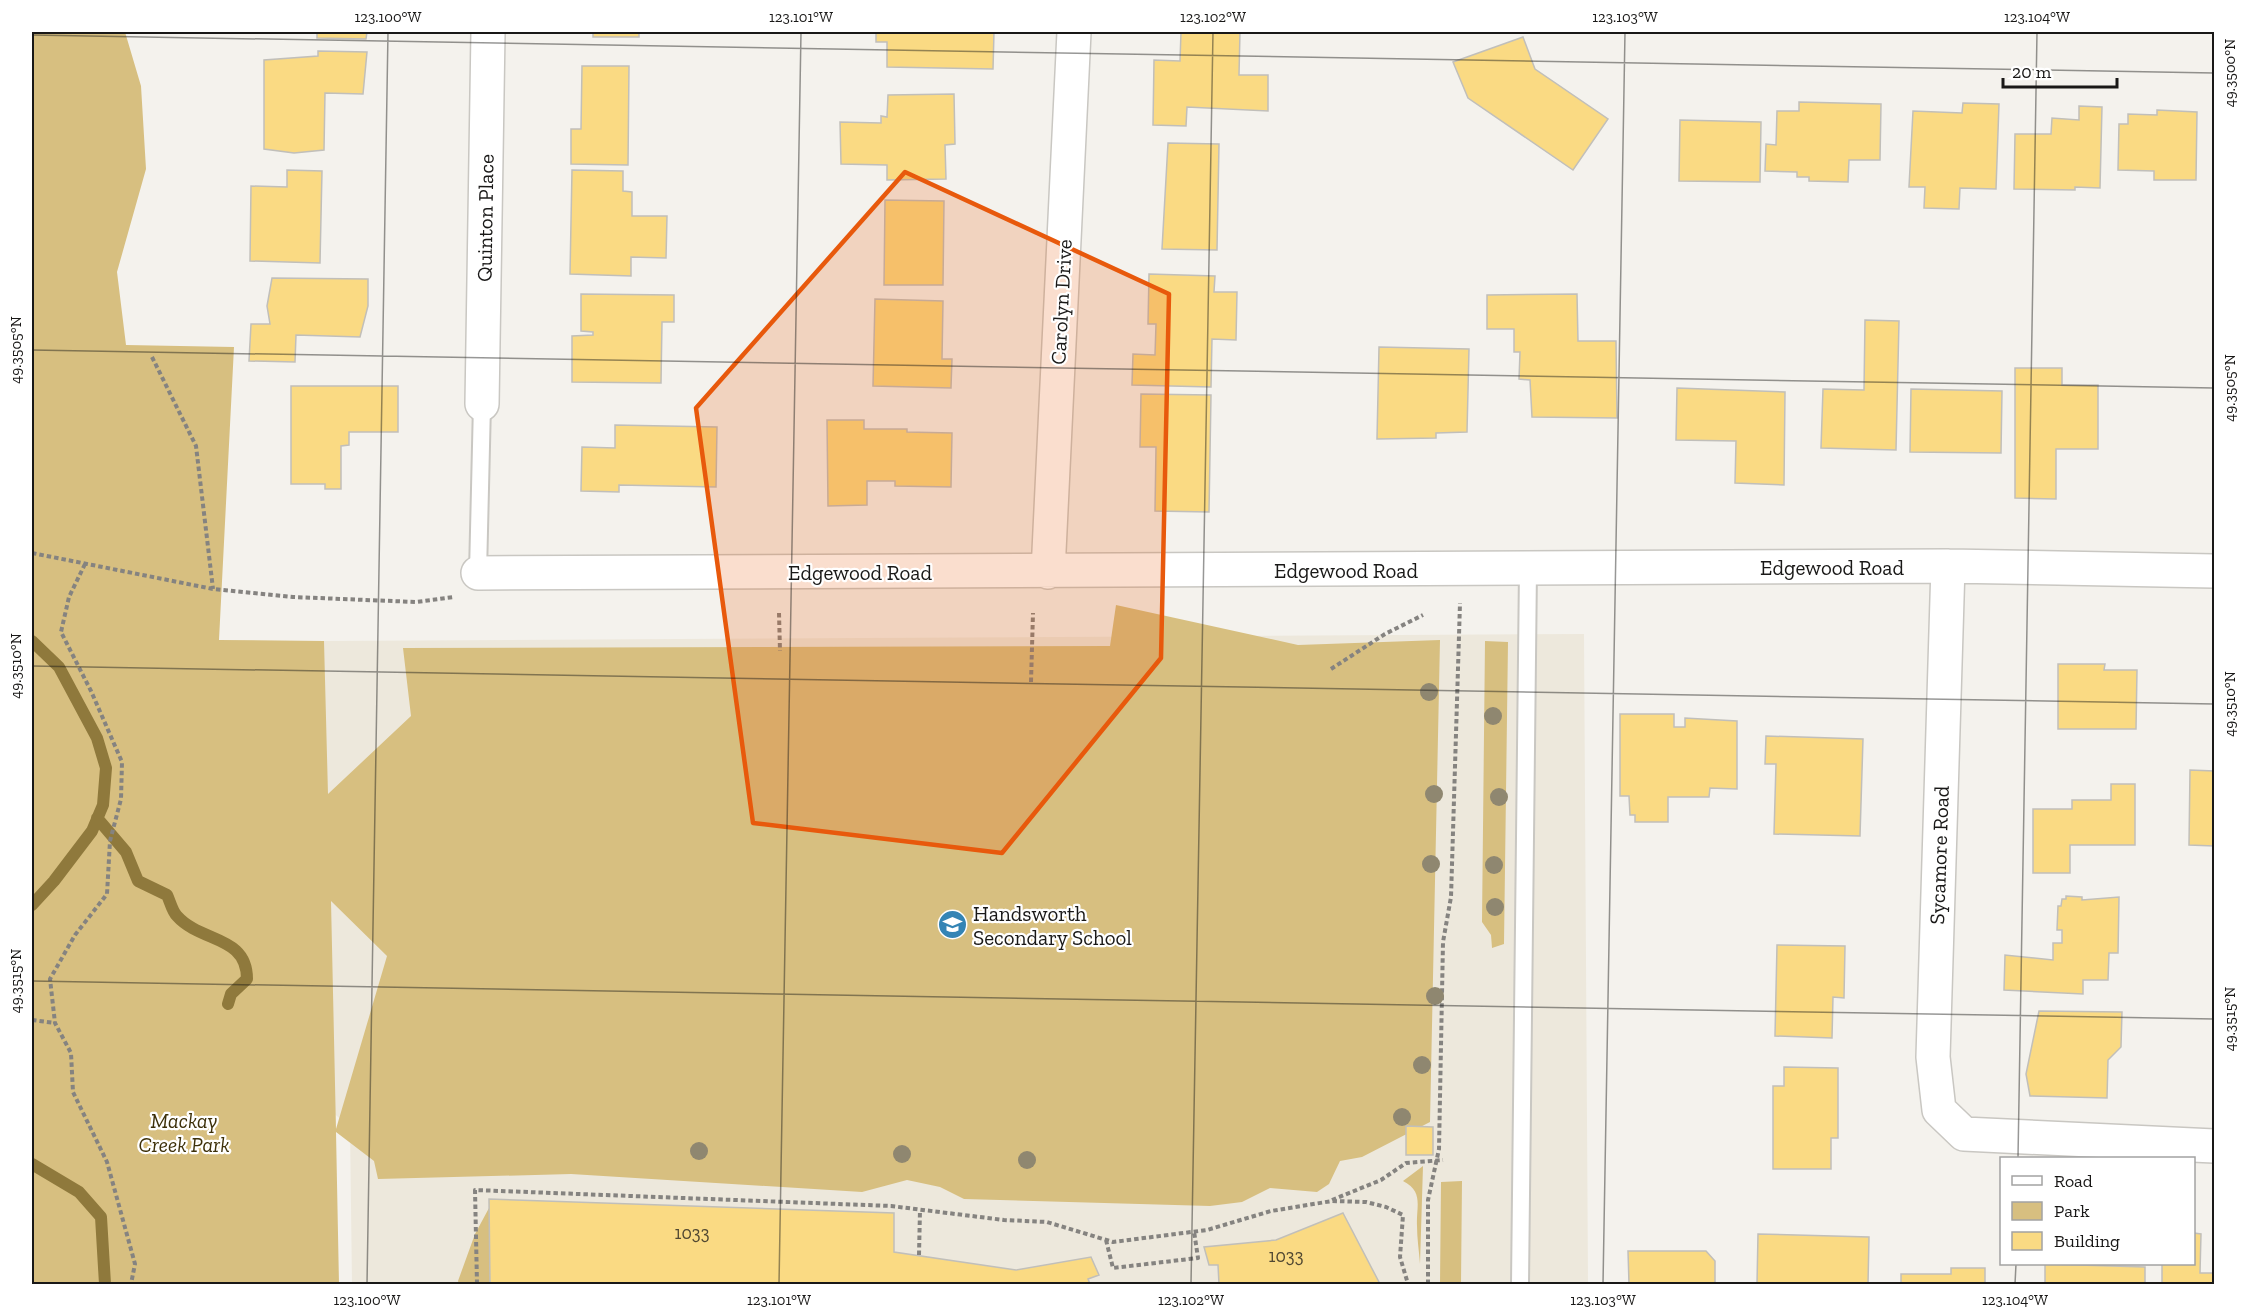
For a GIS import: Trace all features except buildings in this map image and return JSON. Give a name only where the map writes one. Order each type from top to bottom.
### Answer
[{"type":"street","name":"Quinton Place","points":[[482,404],[488,32]]},
{"type":"street","name":"Carolyn Drive","points":[[1048,572],[1074,32]]},
{"type":"street","name":"Edgewood Road","points":[[478,573],[1948,566],[2214,571]]},
{"type":"street","name":"Sycamore Road","points":[[1948,566],[1933,1057],[1939,1110],[1964,1134],[2214,1146]]},
{"type":"lane","points":[[478,573],[482,404]]},
{"type":"lane","points":[[1520,1284],[1528,569]]},
{"type":"path","points":[[152,357],[196,446],[213,589]]},
{"type":"path","points":[[32,553],[213,589],[293,597],[424,601],[466,594],[478,573]]},
{"type":"path","points":[[85,564],[69,597],[61,632],[91,691],[122,762],[121,799],[110,841],[107,894],[75,935],[50,979],[55,1023],[70,1053],[73,1092],[110,1173],[135,1264],[131,1284]]},
{"type":"path","points":[[1428,1284],[1428,1200],[1439,1149],[1443,942],[1451,897],[1454,839],[1460,570]]},
{"type":"path","points":[[779,613],[780,651]]},
{"type":"path","points":[[1031,682],[1033,613]]},
{"type":"path","points":[[1331,669],[1384,634],[1423,615]]},
{"type":"path","points":[[32,1020],[55,1023]]},
{"type":"path","points":[[1332,1201],[1381,1180],[1406,1163],[1443,1160]]},
{"type":"path","points":[[477,1284],[475,1190],[891,1206],[1047,1222],[1113,1242],[1194,1231],[1270,1211],[1332,1201],[1366,1202],[1386,1207],[1403,1215],[1400,1257],[1408,1284]]},
{"type":"path","points":[[919,1255],[920,1210]]},
{"type":"path","points":[[1106,1240],[1113,1268],[1198,1258],[1194,1231]]},
{"type":"highlighted area","points":[[905,172],[1169,294],[1161,658],[1002,853],[753,823],[696,408]]},
{"type":"shaded area","name":"Handsworth Secondary School","points":[[1584,634],[1588,1284],[352,1284],[350,1127],[325,1106],[324,641]]},
{"type":"green space","name":"Handsworth Secondary School","points":[[32,32],[125,32],[141,86],[146,169],[117,272],[126,345],[234,347],[219,640],[324,641],[328,794],[411,716],[403,648],[1110,646],[1116,605],[1298,645],[1440,640],[1430,1122],[1362,1157],[1340,1161],[1329,1184],[1317,1192],[1270,1188],[1242,1202],[1210,1206],[964,1199],[940,1187],[907,1180],[862,1192],[571,1174],[378,1179],[374,1161],[336,1132],[339,1284],[32,1284]],"holes":[[[331,901],[387,956],[336,1129]]]},
{"type":"green space","points":[[1485,641],[1508,642],[1504,944],[1492,948],[1491,935],[1482,922]]},
{"type":"green space","points":[[1423,1166],[1420,1264],[1416,1195],[1410,1185],[1403,1181]]},
{"type":"green space","points":[[1462,1181],[1461,1284],[1440,1284],[1441,1182]]},
{"type":"green space","points":[[489,1208],[490,1284],[459,1284],[458,1281],[475,1234]]},
{"type":"waterway","points":[[32,641],[59,667],[97,738],[106,768],[103,805],[92,831],[54,881],[32,905]]},
{"type":"waterway","points":[[97,818],[126,852],[138,881],[167,895],[175,914],[187,925],[221,941],[239,954],[245,965],[247,979],[231,994],[228,1004]]},
{"type":"waterway","points":[[32,1164],[79,1192],[101,1217],[105,1284]]},
{"type":"place","name":"Handsworth Secondary School","points":[[952,925]]},
{"type":"park label","name":"Mackay Creek Park","points":[[184,1132]]}]
